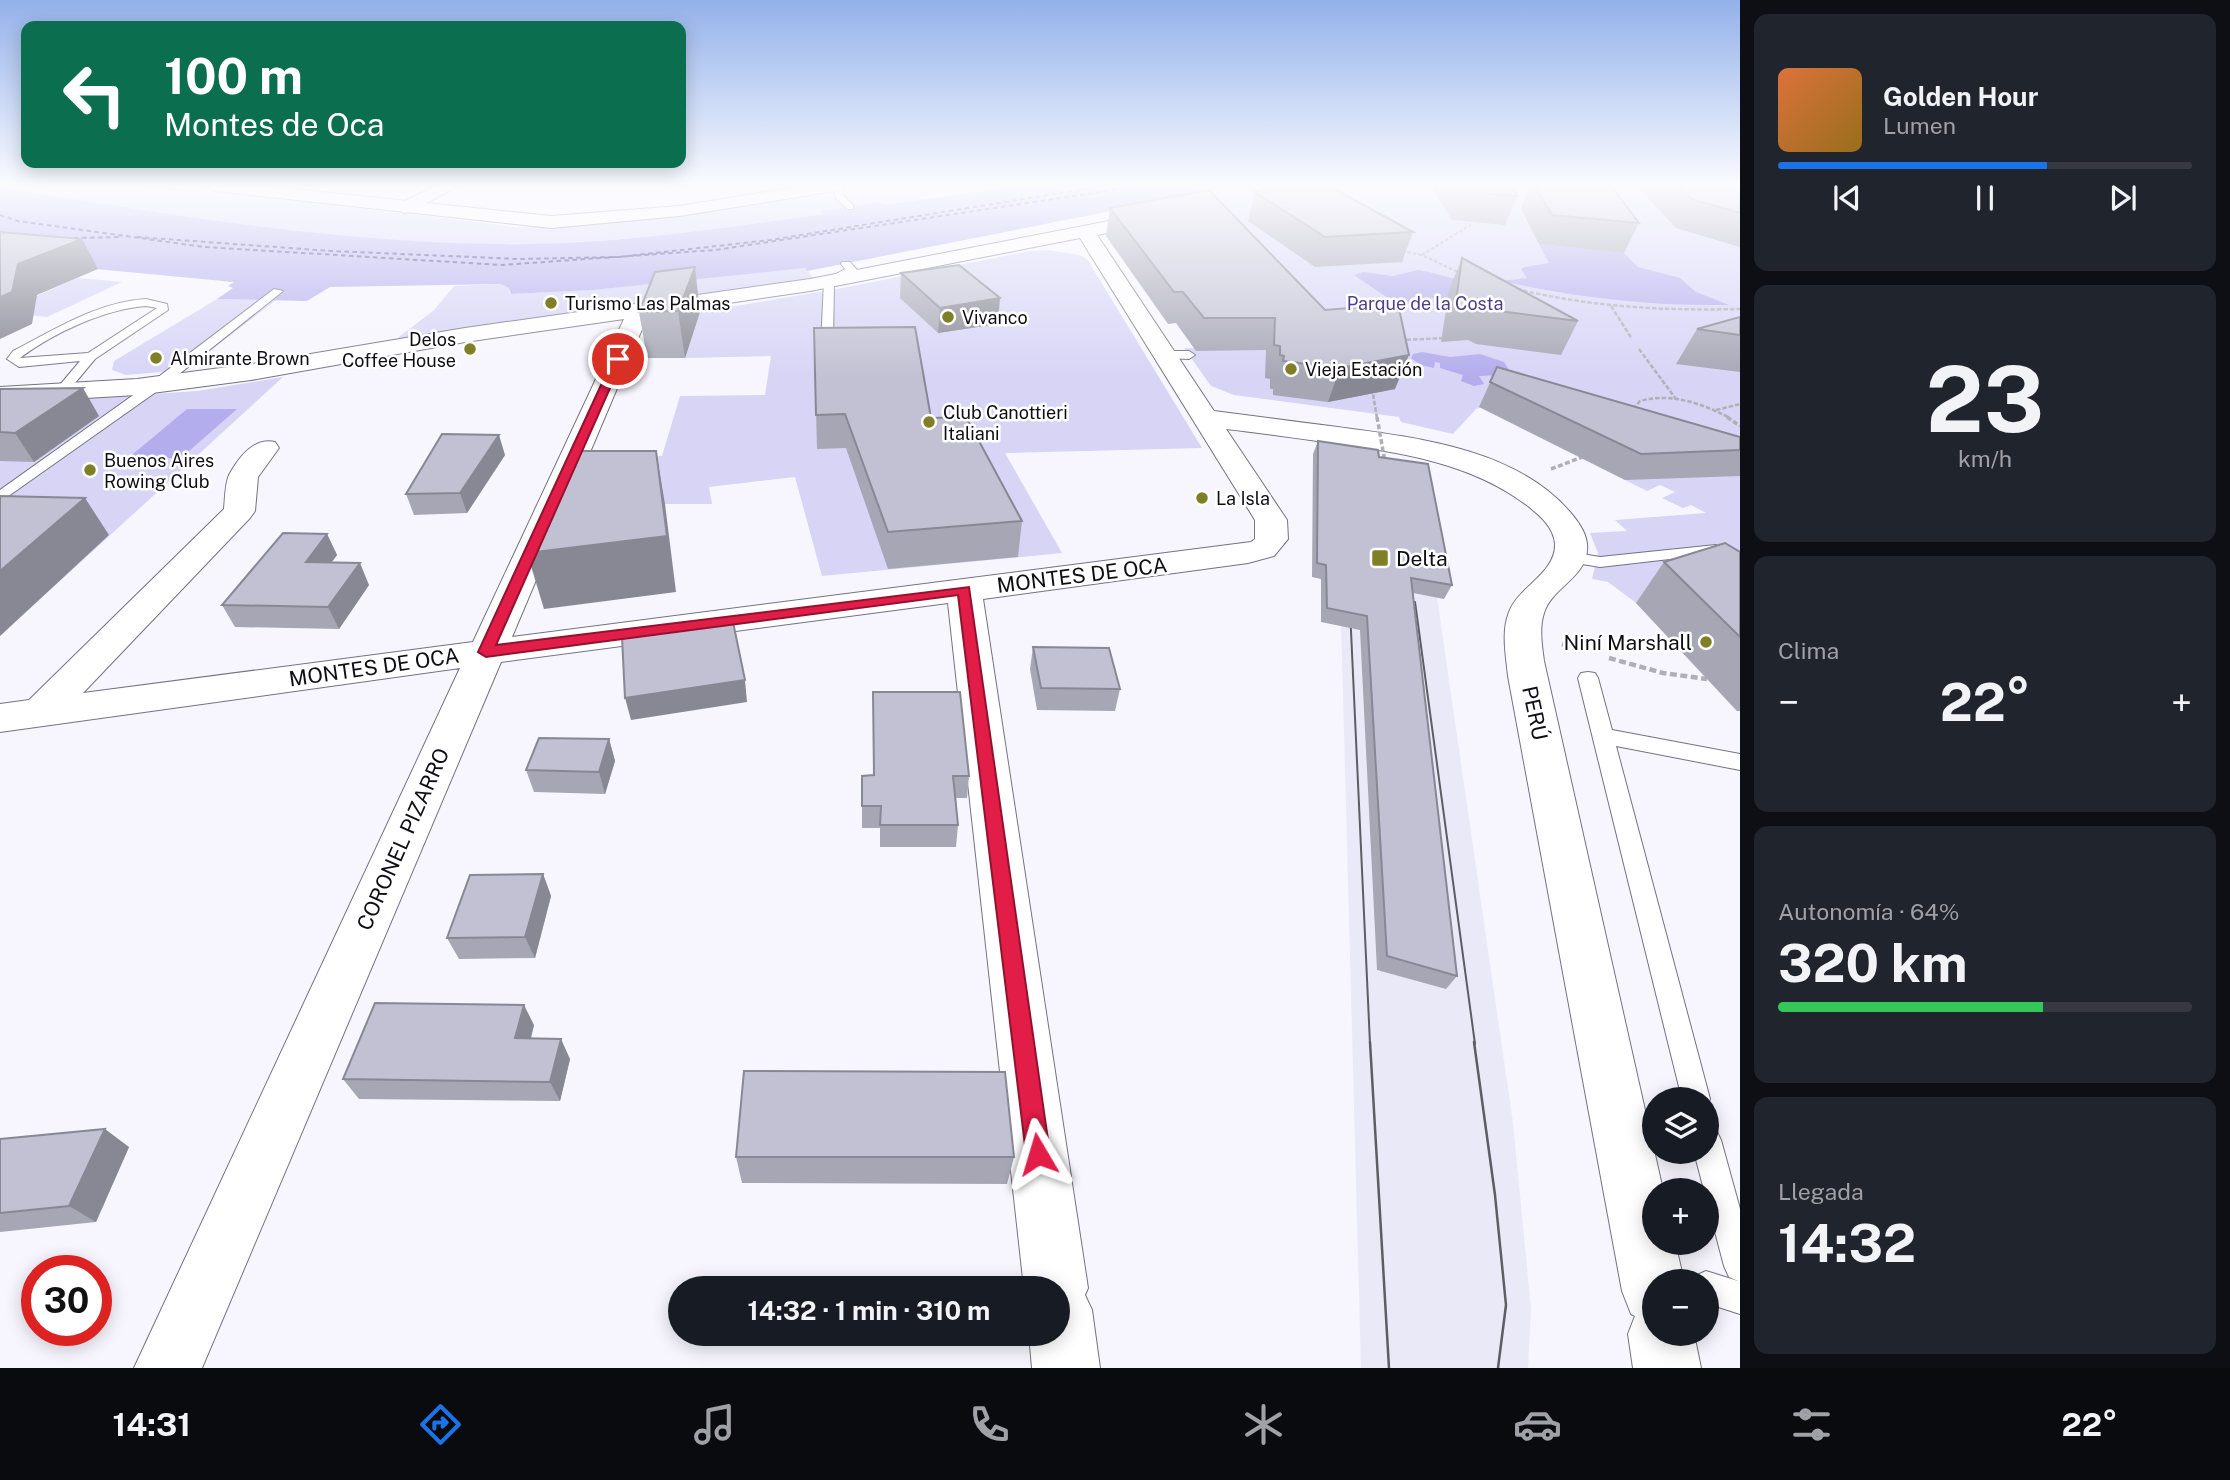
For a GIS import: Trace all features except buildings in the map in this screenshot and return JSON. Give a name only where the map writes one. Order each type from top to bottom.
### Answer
[{"type":"street","points":[[0,395],[158,384],[251,372],[465,335],[829,281],[989,250]]},
{"type":"street","points":[[1099,250],[1178,355],[1206,418],[1424,449],[1481,466],[1539,500],[1561,521],[1572,543],[1570,557]]},
{"type":"street","name":"CORONEL PIZARRO","points":[[168,1368],[639,310]]},
{"type":"street","name":"MONTES DE OCA","points":[[0,718],[1248,553],[1269,545],[1273,538],[1270,520],[1206,418]]},
{"type":"street","points":[[41,712],[239,510],[243,477],[265,448]]},
{"type":"street","name":"PERÚ","points":[[1570,557],[1564,570],[1534,598],[1526,613],[1527,676],[1662,1269]]},
{"type":"street","points":[[964,590],[1054,1276]]},
{"type":"street","points":[[1063,1346],[1066,1368]]},
{"type":"street","points":[[1663,1346],[1667,1368]]},
{"type":"lane","points":[[846,264],[852,270],[829,281],[827,345],[854,345]]},
{"type":"lane","points":[[0,497],[158,384],[278,291]]},
{"type":"lane","points":[[60,392],[91,356],[162,310],[163,306],[135,302],[113,306],[17,354],[13,359],[19,363],[91,356]]},
{"type":"lane","points":[[1570,557],[1600,562],[1716,550]]},
{"type":"lane","points":[[1588,678],[1693,1087]]},
{"type":"lane","points":[[1603,736],[1740,762]]},
{"type":"lane","points":[[1712,1164],[1740,1266]]},
{"type":"lane","points":[[1719,1291],[1740,1298]]},
{"type":"path","points":[[1400,250],[1468,275]]},
{"type":"path","points":[[1422,256],[1432,250]]},
{"type":"path","points":[[222,279],[235,281]]},
{"type":"path","points":[[1514,288],[1560,299],[1611,306],[1690,311],[1740,309]]},
{"type":"path","points":[[1611,306],[1632,339]]},
{"type":"path","points":[[1394,341],[1448,338]]},
{"type":"path","points":[[1639,349],[1676,399]]},
{"type":"path","points":[[1370,376],[1387,472]]},
{"type":"path","points":[[1637,417],[1633,405],[1637,401],[1676,399],[1715,410],[1740,426]]},
{"type":"path","points":[[1715,410],[1740,404]]},
{"type":"path","points":[[1514,483],[1587,456]]},
{"type":"path","points":[[1525,633],[1589,652]]},
{"type":"path","points":[[1601,655],[1663,673],[1707,679]]},
{"type":"shaded area","points":[[0,250],[914,250],[807,271],[805,268],[593,290],[511,294],[509,288],[501,284],[330,287],[307,301],[217,299],[233,288],[228,286],[234,282],[0,260]]},
{"type":"shaded area","points":[[1542,250],[1624,253],[1638,267],[1680,278],[1696,292],[1729,305],[1615,300],[1502,281],[1527,278],[1521,269],[1549,263]]},
{"type":"shaded area","points":[[1418,270],[1500,291],[1452,300],[1431,298],[1420,303],[1406,304],[1388,298],[1354,275],[1363,272],[1393,276]]},
{"type":"shaded area","points":[[1422,352],[1450,357],[1480,354],[1504,362],[1509,370],[1500,375],[1479,376],[1484,384],[1474,386],[1461,381],[1463,375],[1440,368],[1440,363],[1435,362],[1434,368],[1421,365],[1411,358],[1413,354]]},
{"type":"shaded area","points":[[187,409],[237,409],[181,458],[127,459]]},
{"type":"shaded area","points":[[1340,582],[1437,597],[1513,1123],[1531,1308],[1528,1368],[1361,1368]]},
{"type":"green space","name":"Club Canottieri Italiani","points":[[1048,250],[1087,259],[1202,448],[1005,453],[1062,553],[822,576],[795,477],[709,487],[712,504],[588,504],[607,458],[662,456],[680,396],[765,395],[771,356],[685,358],[700,312],[842,288],[1030,251]]},
{"type":"green space","name":"Parque de la Costa","points":[[1190,250],[1740,250],[1740,711],[1737,711],[1635,602],[1608,582],[1592,579],[1598,553],[1590,533],[1627,531],[1615,520],[1706,513],[1691,505],[1683,508],[1662,498],[1675,492],[1660,485],[1647,491],[1597,466],[1602,464],[1565,450],[1519,427],[1531,423],[1494,404],[1476,409],[1453,434],[1401,422],[1399,417],[1234,395],[1211,386],[1184,348],[1205,348]]},
{"type":"green space","points":[[805,267],[814,279],[397,343],[399,337],[434,310],[454,286],[501,284],[509,288],[510,294],[593,290]]},
{"type":"green space","points":[[78,278],[122,282],[47,317],[0,312]]},
{"type":"green space","points":[[217,299],[276,300],[185,370],[126,375],[112,370],[114,361]]},
{"type":"green space","name":"Buenos Aires Rowing Club","points":[[283,377],[0,636],[0,404],[197,391]]},
{"type":"ferry route","points":[[251,250],[501,265],[614,257]]},
{"type":"ferry route","points":[[315,250],[519,259],[614,257]]},
{"type":"ferry route","points":[[625,256],[683,250]]},
{"type":"ferry route","points":[[625,256],[716,250]]},
{"type":"ferry route","points":[[614,257],[625,256]]},
{"type":"ferry route","points":[[614,257],[625,256]]},
{"type":"tram line","points":[[1415,602],[1475,1044]]},
{"type":"tram line","points":[[1350,609],[1370,1044]]},
{"type":"tram line","points":[[1370,1042],[1389,1368]]},
{"type":"tram line","points":[[1474,1042],[1495,1195],[1506,1305],[1498,1368]]},
{"type":"place","name":"Turismo Las Palmas","points":[[551,303]]},
{"type":"place","name":"Vivanco","points":[[948,317]]},
{"type":"place","name":"Delos Coffee House","points":[[470,349]]},
{"type":"place","name":"Almirante Brown","points":[[156,358]]},
{"type":"place","name":"Vieja Estación","points":[[1291,369]]},
{"type":"place","name":"Club Canottieri Italiani","points":[[929,422]]},
{"type":"place","name":"Buenos Aires Rowing Club","points":[[90,470]]},
{"type":"place","name":"La Isla","points":[[1202,498]]},
{"type":"place","name":"Delta","points":[[1380,558]]},
{"type":"place","name":"Niní Marshall","points":[[1706,642]]},
{"type":"route","points":[[618,359],[486,652],[964,590],[1038,1154]]}]
